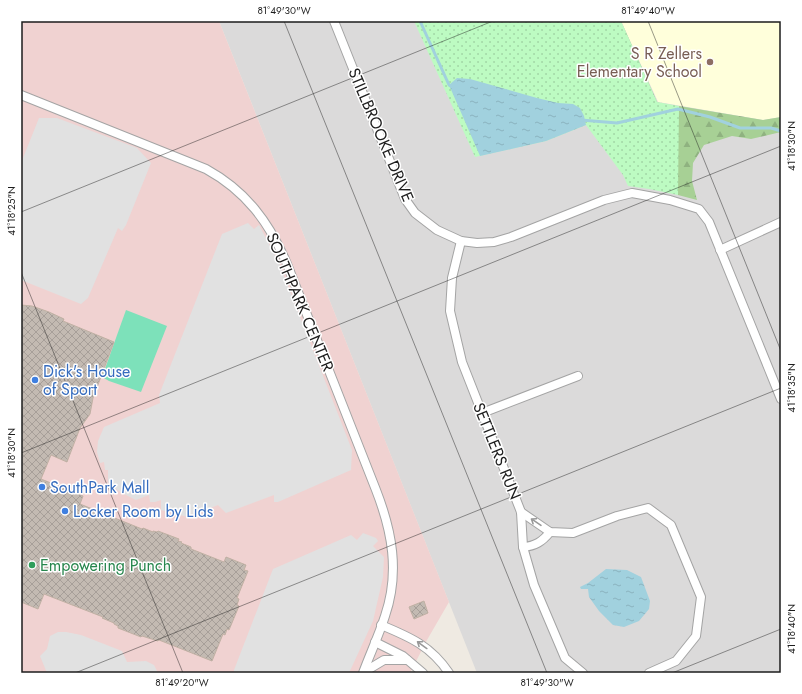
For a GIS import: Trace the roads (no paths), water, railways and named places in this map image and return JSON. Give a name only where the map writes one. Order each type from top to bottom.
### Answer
[{"type":"street","name":"STILLBROOKE DRIVE","points":[[334,21],[405,199],[415,213],[436,230],[461,241],[478,243],[494,242],[511,237],[610,198],[632,193],[670,200],[699,208],[708,222],[720,250]]},
{"type":"street","name":"SOUTHPARK CENTER","points":[[21,95],[206,169],[241,194],[265,222],[278,243],[376,490],[392,543],[393,566],[389,602],[363,672]]},
{"type":"street","points":[[781,222],[720,250],[781,399]]},
{"type":"street","name":"SETTLERS RUN","points":[[461,241],[452,278],[450,311],[462,362],[521,512],[523,547],[534,585],[565,658],[583,673]]},
{"type":"street","points":[[482,413],[578,376]]},
{"type":"street","points":[[521,512],[550,532],[573,533],[618,516],[648,508],[671,525],[701,597],[696,636],[676,662],[649,673]]},
{"type":"street","points":[[523,547],[533,546],[550,532]]},
{"type":"street","points":[[381,625],[405,635],[422,645],[437,658],[449,673]]},
{"type":"street","points":[[375,642],[394,650],[423,673]]},
{"type":"street","name":"SOUTHPARK CENTER","points":[[363,672],[384,660],[407,660]]},
{"type":"water","points":[[457,78],[470,79],[558,103],[573,104],[580,108],[586,125],[546,141],[480,156],[449,85]]},
{"type":"water","points":[[606,569],[627,570],[641,577],[650,601],[649,609],[639,621],[624,627],[613,625],[599,611],[589,597],[588,589],[581,589],[580,587],[588,583]]},
{"type":"waterway","points":[[420,21],[449,85],[452,87]]},
{"type":"waterway","points":[[581,120],[617,123],[678,109],[710,117],[740,128],[771,128],[781,131]]},
{"type":"place","name":"S R Zellers Elementary School","points":[[710,62]]},
{"type":"place","name":"Dick's House of Sport","points":[[35,380]]},
{"type":"place","name":"SouthPark Mall","points":[[42,487]]},
{"type":"place","name":"Locker Room by Lids","points":[[65,511]]},
{"type":"place","name":"Empowering Punch","points":[[32,565]]}]
